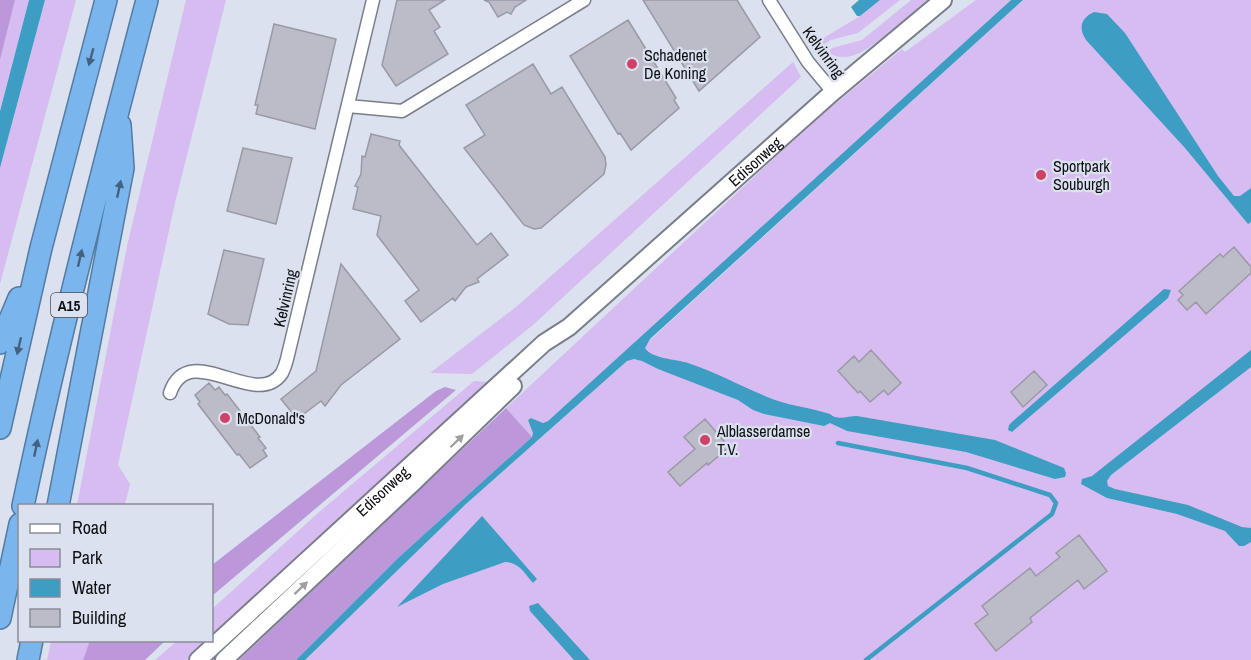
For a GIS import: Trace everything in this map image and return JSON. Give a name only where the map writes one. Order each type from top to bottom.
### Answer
[{"type":"highway","name":"A15","points":[[0,428],[41,248],[105,0]]},
{"type":"highway","name":"A15","points":[[23,504],[43,412],[147,0]]},
{"type":"highway","name":"A15","points":[[58,504],[123,168],[119,106]]},
{"type":"highway","name":"A15","points":[[0,343],[41,248]]},
{"type":"highway","points":[[0,618],[18,533]]},
{"type":"highway","points":[[28,660],[32,642]]},
{"type":"street","name":"Kelvinring","points":[[170,393],[179,378],[197,370],[255,385],[266,384],[281,374],[287,359],[373,0]]},
{"type":"street","points":[[348,106],[402,111],[584,0]]},
{"type":"street","name":"Kelvinring","points":[[769,0],[808,62],[832,93]]},
{"type":"street","name":"Edisonweg","points":[[198,660],[544,343],[569,327],[832,93],[944,0]]},
{"type":"street","name":"Edisonweg","points":[[224,660],[552,349],[569,327]]},
{"type":"green space","points":[[15,0],[29,0],[0,110],[0,60]]},
{"type":"green space","points":[[45,0],[76,0],[0,284],[0,168]]},
{"type":"green space","points":[[186,0],[226,0],[175,203],[118,465],[130,484],[125,504],[77,504],[127,246]]},
{"type":"green space","points":[[880,0],[900,0],[858,33],[831,40],[821,46],[817,42],[860,16]]},
{"type":"green space","points":[[911,0],[928,0],[863,51],[844,57],[828,52],[832,48],[862,40]]},
{"type":"green space","points":[[976,0],[1011,0],[548,421],[543,423],[531,418],[528,420],[534,433],[532,437],[506,408],[830,108],[902,49],[905,52]]},
{"type":"green space","name":"Sportpark Souburgh","points":[[1023,0],[1251,0],[1251,660],[305,660],[466,504],[627,361]]},
{"type":"green space","points":[[793,62],[801,77],[533,325],[472,374],[430,373],[516,307]]},
{"type":"green space","points":[[474,381],[491,382],[213,636],[213,608],[318,513]]},
{"type":"green space","points":[[51,642],[90,642],[83,660],[47,660]]},
{"type":"green space","points":[[176,642],[207,642],[186,660],[155,660]]},
{"type":"shaded area","points":[[0,0],[15,0],[0,60]]},
{"type":"shaded area","points":[[445,387],[456,390],[213,595],[213,564],[436,391]]},
{"type":"shaded area","points":[[506,408],[532,437],[398,558],[296,660],[239,660]]},
{"type":"shaded area","points":[[89,642],[164,642],[145,660],[83,660]]},
{"type":"water","points":[[29,0],[45,0],[0,168],[0,111]]},
{"type":"water","points":[[859,0],[880,0],[857,16],[851,7]]},
{"type":"water","points":[[1011,0],[1023,0],[650,339],[645,348],[653,354],[699,367],[775,400],[836,417],[857,416],[995,440],[1064,468],[1065,477],[1055,479],[966,452],[847,431],[830,423],[824,426],[764,414],[738,400],[634,359],[627,361],[466,504],[305,660],[296,660],[398,558],[532,437],[533,433],[528,420],[531,418],[543,423],[548,421]]},
{"type":"water","points":[[1094,12],[1107,14],[1125,33],[1218,176],[1234,196],[1240,196],[1251,188],[1251,222],[1248,224],[1185,148],[1086,40],[1082,24],[1086,17]]},
{"type":"water","points":[[1164,289],[1171,290],[1168,298],[1012,432],[1008,430],[1013,421]]},
{"type":"water","points":[[1251,350],[1251,367],[1111,475],[1107,481],[1108,486],[1115,489],[1188,505],[1242,527],[1251,528],[1251,542],[1239,546],[1225,531],[1177,514],[1107,498],[1081,484],[1082,479],[1092,476]]},
{"type":"water","points":[[482,516],[537,579],[533,583],[518,566],[505,562],[443,584],[397,607]]},
{"type":"water","points":[[538,603],[590,660],[574,660],[530,611],[529,606]]},
{"type":"building","points":[[397,0],[445,0],[429,10],[440,27],[434,31],[448,54],[396,86],[382,65]]},
{"type":"building","points":[[484,0],[526,0],[515,7],[511,14],[507,12],[498,17],[489,2]]},
{"type":"building","points":[[643,0],[737,0],[760,37],[699,91]]},
{"type":"building","points":[[628,20],[676,98],[674,100],[679,108],[631,150],[620,133],[618,134],[570,56]]},
{"type":"building","points":[[274,24],[336,39],[315,129],[256,114],[258,105],[255,105]]},
{"type":"building","points":[[533,64],[551,94],[562,87],[605,157],[606,165],[604,174],[541,228],[534,229],[524,225],[464,148],[485,135],[466,105]]},
{"type":"building","points":[[371,134],[400,141],[399,145],[477,245],[491,233],[508,255],[477,279],[479,282],[466,287],[455,301],[453,298],[421,322],[405,301],[419,290],[377,235],[381,216],[353,209],[358,187],[355,186],[361,174],[362,156],[365,157]]},
{"type":"building","points":[[243,148],[292,158],[276,224],[227,211]]},
{"type":"building","points":[[1234,247],[1251,267],[1251,273],[1206,314],[1196,302],[1187,310],[1178,300],[1183,295],[1179,291],[1220,254],[1223,257]]},
{"type":"building","points":[[224,250],[264,259],[248,325],[229,324],[208,314]]},
{"type":"building","points":[[341,264],[400,339],[341,385],[325,406],[321,401],[297,419],[281,399],[316,371]]},
{"type":"building","points":[[871,350],[901,383],[888,395],[884,390],[870,402],[860,391],[858,393],[838,371],[854,356],[859,362]]},
{"type":"building","points":[[1034,371],[1047,385],[1023,407],[1011,392]]},
{"type":"building","points":[[209,383],[215,390],[219,387],[225,395],[227,394],[266,448],[263,450],[267,456],[250,468],[239,454],[237,455],[198,404],[200,402],[195,395]]},
{"type":"building","points":[[705,419],[729,447],[680,486],[668,472],[695,449],[684,437]]},
{"type":"building","points":[[1079,535],[1107,571],[1084,589],[1078,580],[1030,618],[1032,622],[996,651],[975,624],[988,614],[982,606],[1030,568],[1036,576],[1060,557],[1056,553]]},
{"type":"waterway","points":[[838,443],[967,468],[1050,495],[1056,503],[1052,514],[866,660]]},
{"type":"place","name":"Schadenet De Koning","points":[[632,64]]},
{"type":"place","name":"Sportpark Souburgh","points":[[1041,175]]},
{"type":"place","name":"McDonald's","points":[[225,418]]},
{"type":"place","name":"Alblasserdamse T.V.","points":[[705,440]]}]
